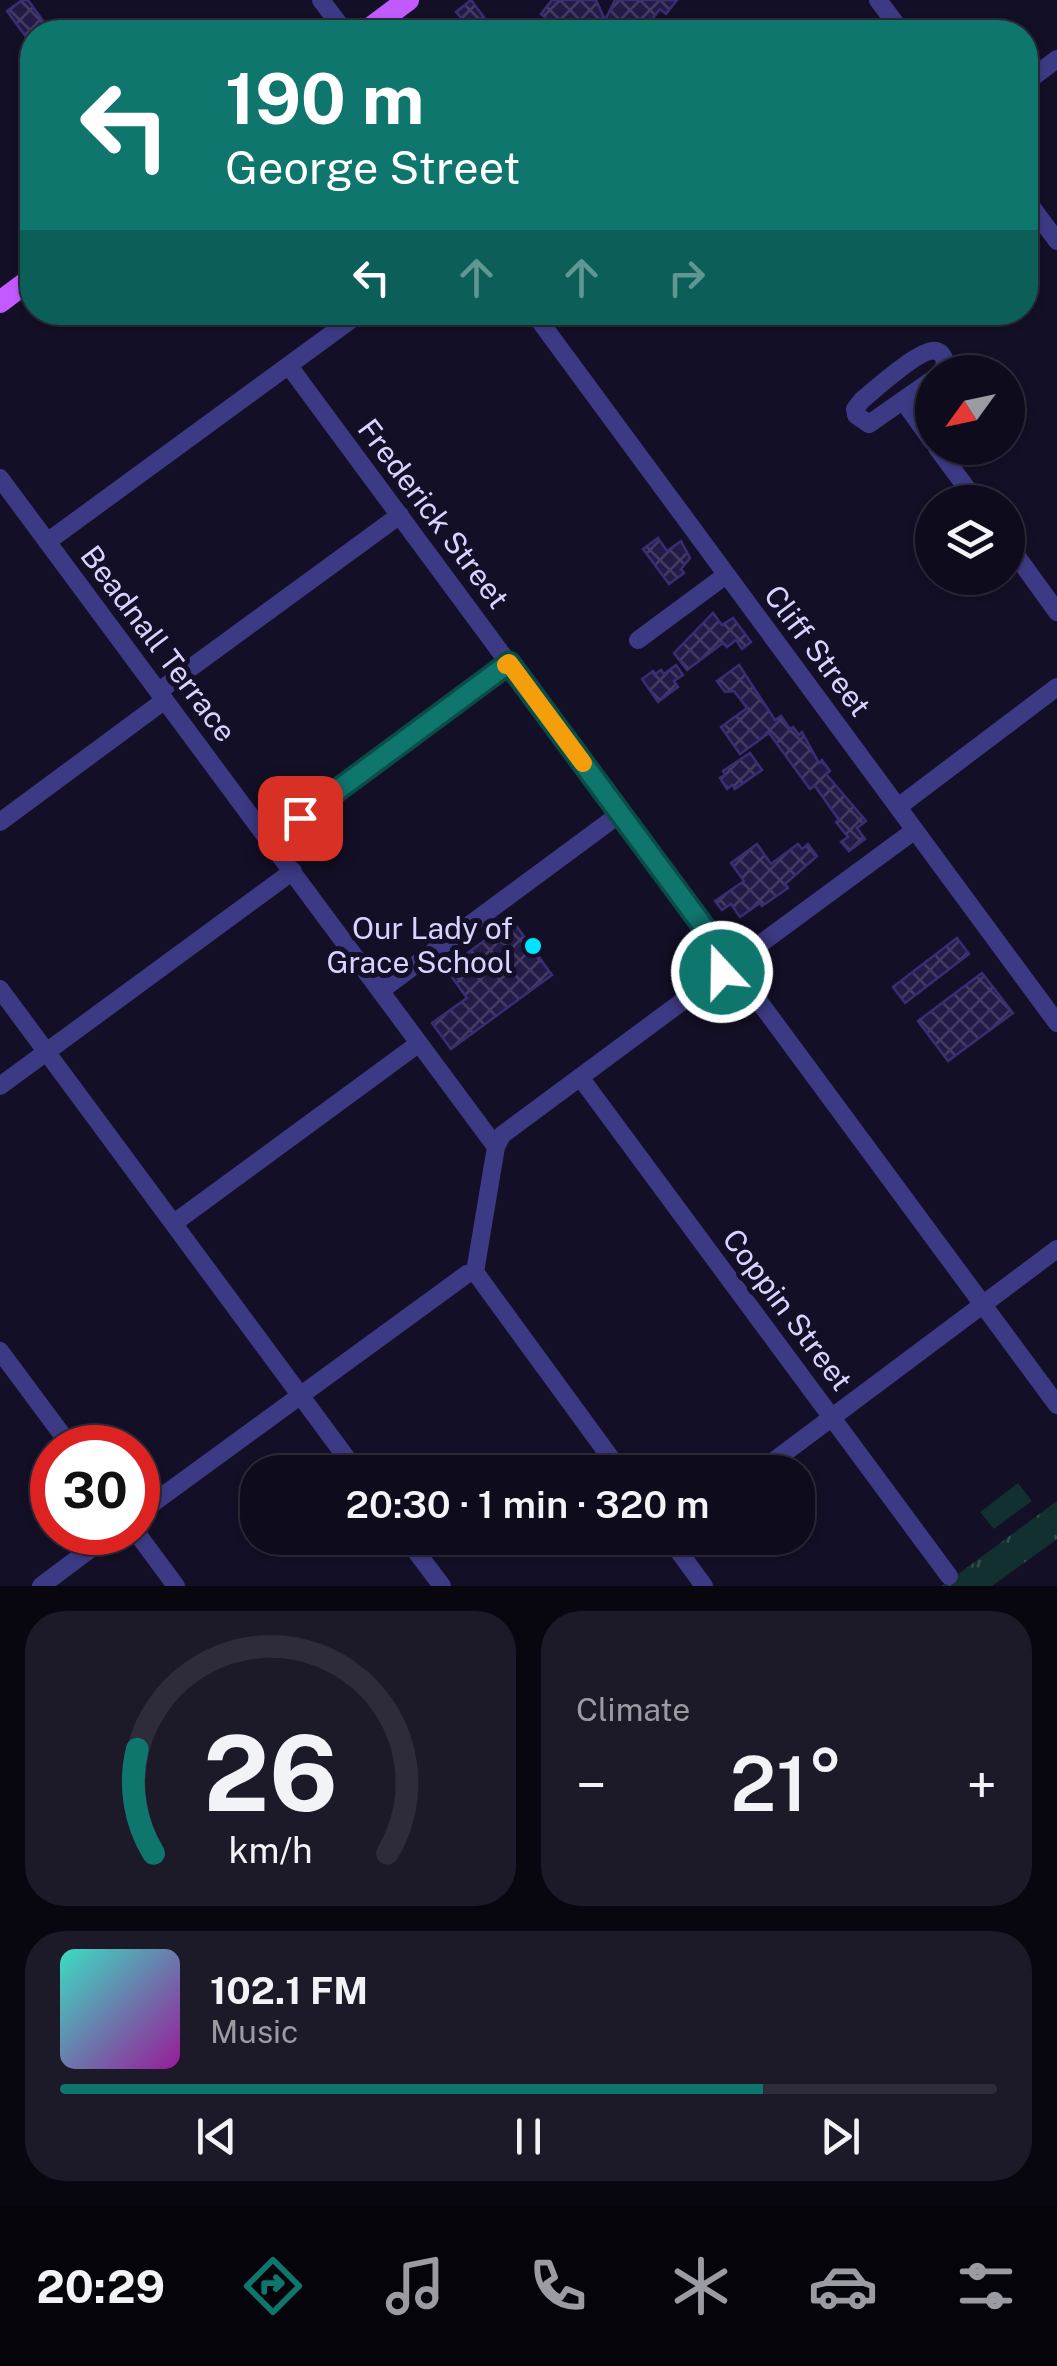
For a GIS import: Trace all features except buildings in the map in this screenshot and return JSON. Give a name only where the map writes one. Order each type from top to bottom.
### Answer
[{"type":"main road","points":[[382,20],[408,0]]},
{"type":"street","points":[[1038,215],[1057,241]]},
{"type":"street","points":[[47,542],[343,325]]},
{"type":"street","name":"Cliff Street","points":[[542,325],[1057,1023]]},
{"type":"street","points":[[915,361],[855,409],[862,421],[869,424],[915,393]]},
{"type":"street","name":"Frederick Street","points":[[289,366],[1057,1405]]},
{"type":"street","points":[[904,402],[915,417]]},
{"type":"street","name":"Beadnall Terrace","points":[[2,488],[47,542],[270,840],[418,1044],[499,1141]]},
{"type":"street","points":[[0,822],[400,515]]},
{"type":"street","points":[[1025,568],[1057,612]]},
{"type":"street","points":[[638,640],[726,576]]},
{"type":"street","points":[[270,840],[509,663]]},
{"type":"street","points":[[898,807],[1057,687]]},
{"type":"street","points":[[380,991],[620,813]]},
{"type":"street","points":[[609,1455],[475,1272],[499,1141],[915,830]]},
{"type":"street","points":[[0,1086],[293,871]]},
{"type":"street","points":[[0,989],[344,1455]]},
{"type":"street","points":[[174,1223],[418,1044]]},
{"type":"street","name":"Coppin Street","points":[[580,1077],[949,1576]]},
{"type":"street","points":[[782,1455],[1057,1249]]},
{"type":"street","points":[[160,1498],[466,1274],[475,1272]]},
{"type":"street","points":[[1,1354],[55,1425]]},
{"type":"street","points":[[41,1586],[82,1555]]},
{"type":"street","points":[[153,1555],[176,1586]]},
{"type":"street","points":[[419,1555],[442,1586]]},
{"type":"street","points":[[682,1555],[704,1586]]},
{"type":"green space","points":[[1018,1483],[1032,1501],[994,1529],[980,1512]]},
{"type":"green space","points":[[1057,1501],[1057,1539],[992,1586],[942,1586]]},
{"type":"slow traffic","points":[[506,665],[509,663],[583,763]]},
{"type":"place","name":"Our Lady of Grace School","points":[[533,946]]},
{"type":"route","points":[[300,818],[509,663],[726,957],[721,964],[722,972]]}]
